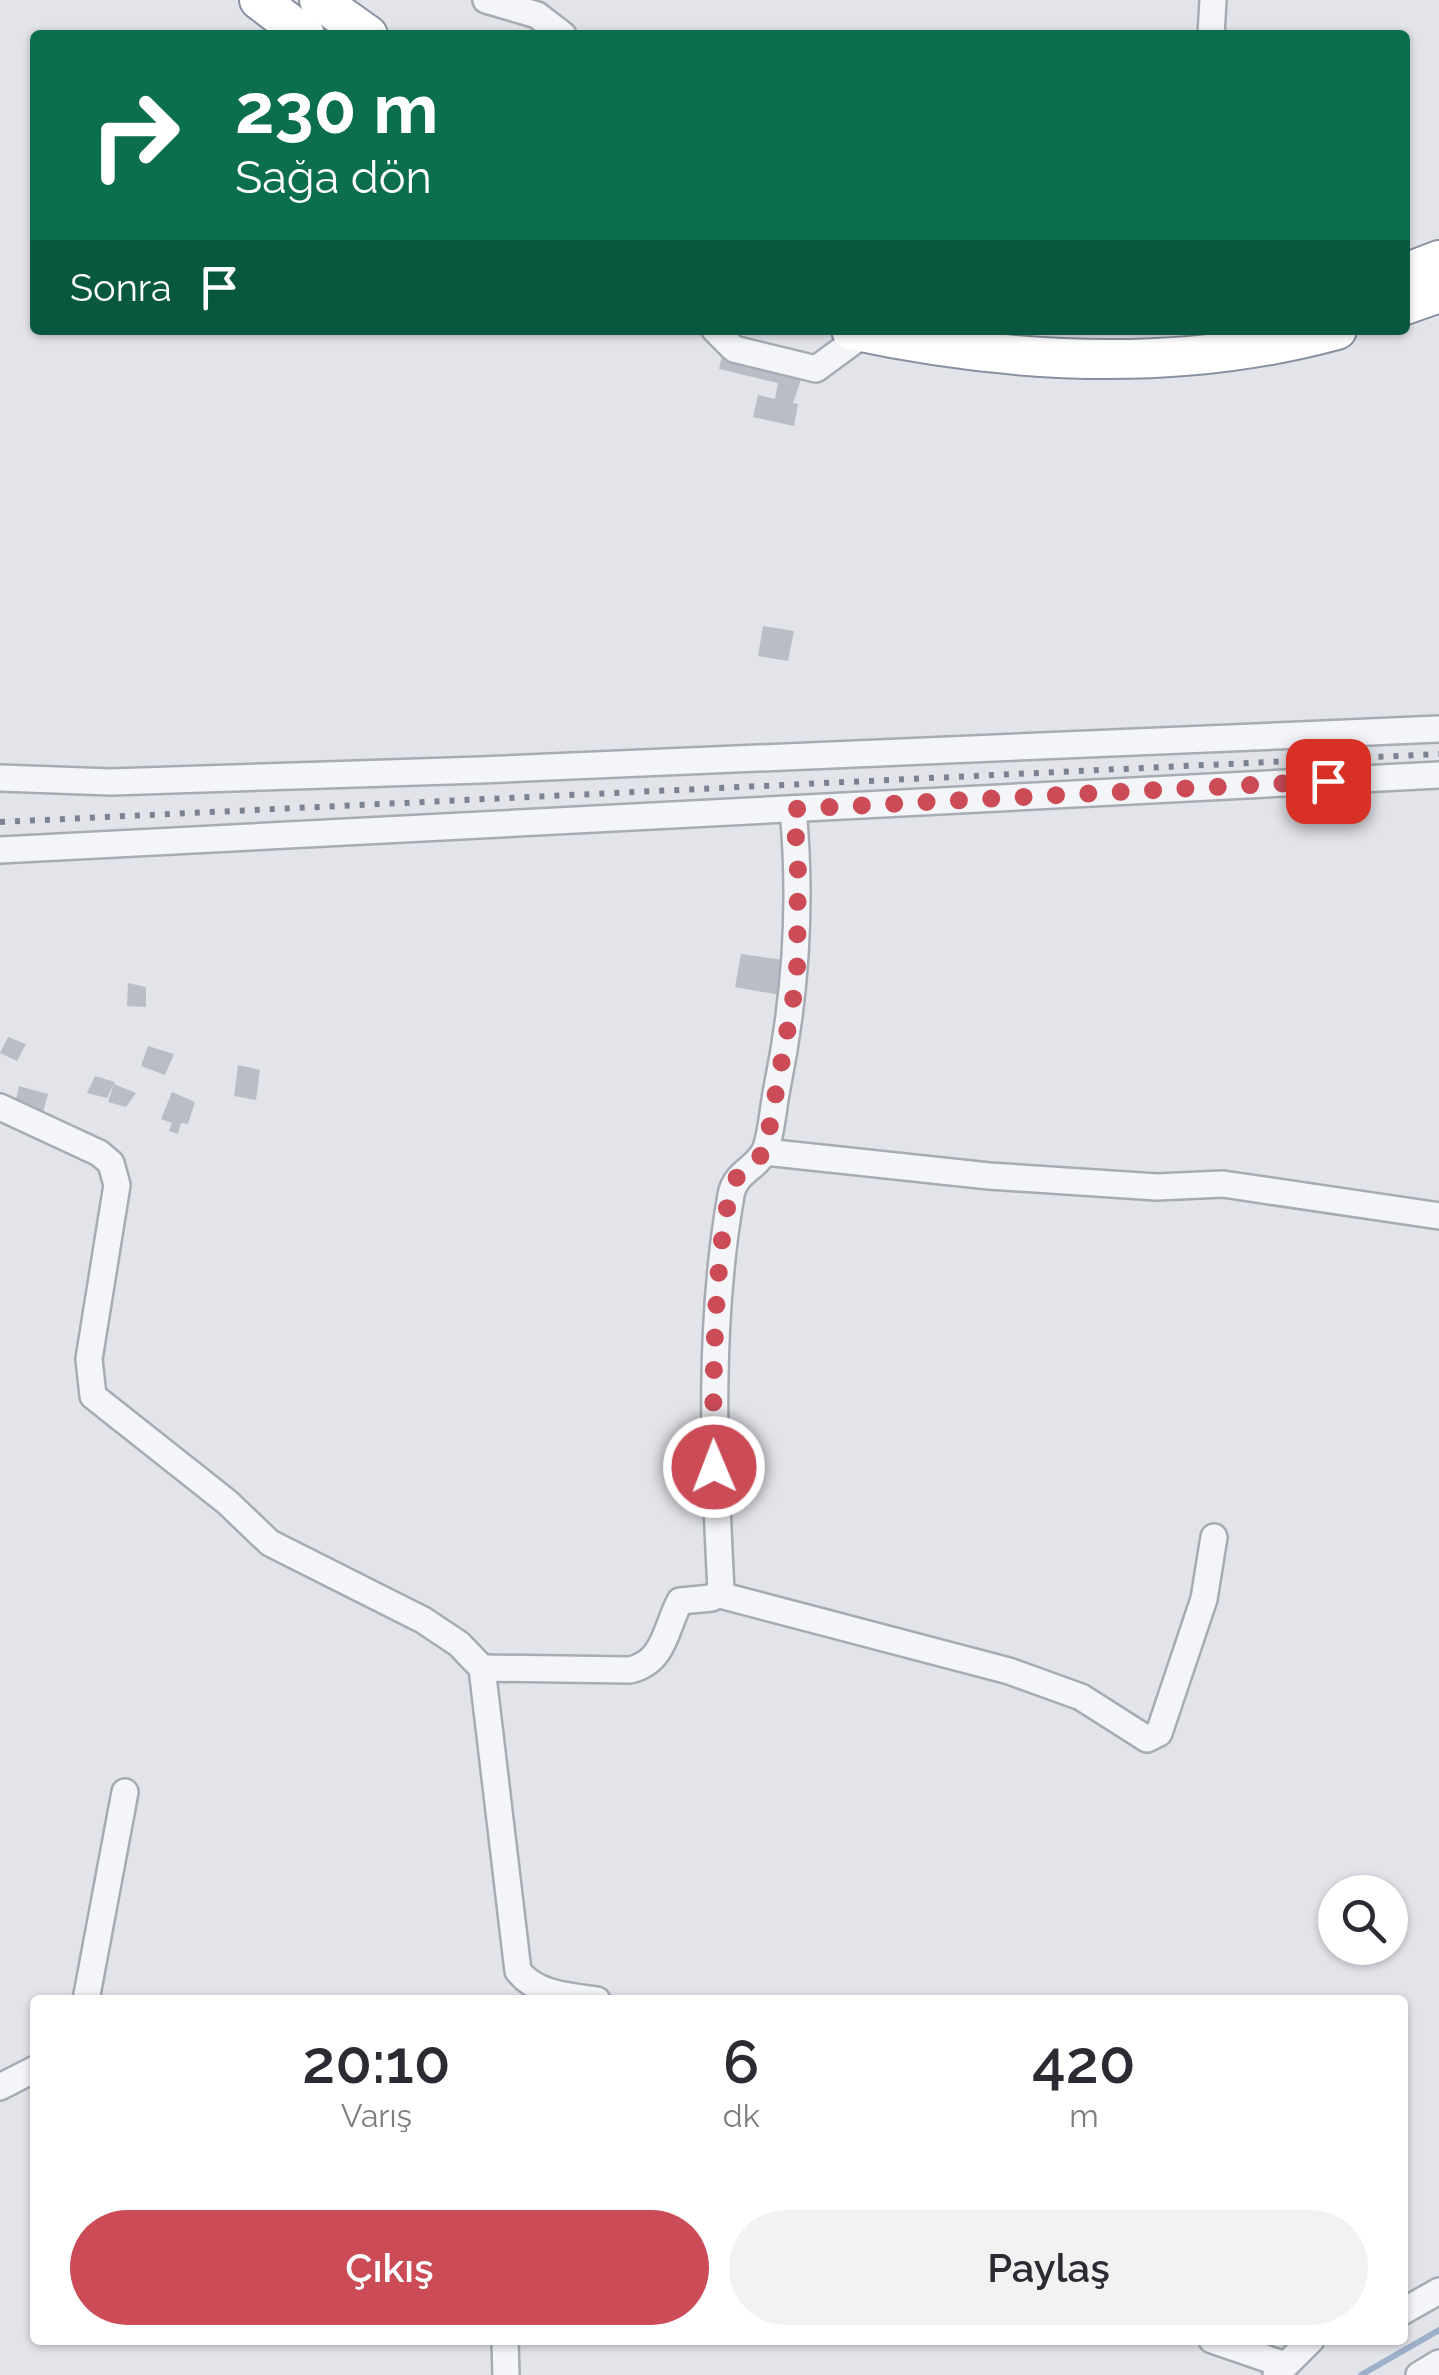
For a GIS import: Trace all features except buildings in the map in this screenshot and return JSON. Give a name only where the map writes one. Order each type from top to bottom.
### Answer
[{"type":"highway","points":[[259,0],[298,30]]},
{"type":"highway","points":[[319,0],[361,30]]},
{"type":"highway","points":[[1410,271],[1439,260]]},
{"type":"highway","points":[[1410,304],[1439,293]]},
{"type":"highway","points":[[873,335],[946,350],[1119,358],[1211,355],[1312,335]]},
{"type":"street","points":[[486,0],[537,15],[556,30]]},
{"type":"street","points":[[1211,30],[1213,0]]},
{"type":"street","points":[[720,335],[734,349],[816,368],[854,335]]},
{"type":"street","points":[[0,778],[111,782],[260,774],[480,770],[1439,729]]},
{"type":"street","points":[[0,850],[1439,775]]},
{"type":"street","points":[[482,1668],[630,1670],[648,1666],[680,1601],[722,1590],[713,1435],[720,1265],[735,1180],[765,1152],[797,978],[798,858],[793,809]]},
{"type":"street","points":[[0,1107],[99,1152],[111,1164],[117,1185],[89,1358],[93,1396],[227,1502],[270,1543],[423,1620],[459,1644],[482,1668],[518,1972],[533,1993],[567,1995]]},
{"type":"street","points":[[765,1152],[989,1176],[1157,1187],[1222,1184],[1439,1216]]},
{"type":"street","points":[[716,1594],[1009,1671],[1081,1698],[1147,1738],[1159,1733],[1204,1600],[1214,1537]]},
{"type":"street","points":[[87,1995],[124,1792]]},
{"type":"street","points":[[0,2086],[30,2071]]},
{"type":"street","points":[[1408,2309],[1439,2291]]},
{"type":"street","points":[[505,2345],[506,2375]]},
{"type":"street","points":[[1224,2345],[1281,2370],[1306,2345]]},
{"type":"street","points":[[1419,2375],[1439,2363]]},
{"type":"waterway","points":[[1361,2375],[1439,2330]]},
{"type":"railway","points":[[0,822],[1439,754]]},
{"type":"route","points":[[714,1467],[720,1265],[732,1189],[742,1170],[765,1152],[797,978],[798,858],[793,809],[1328,781]]}]
